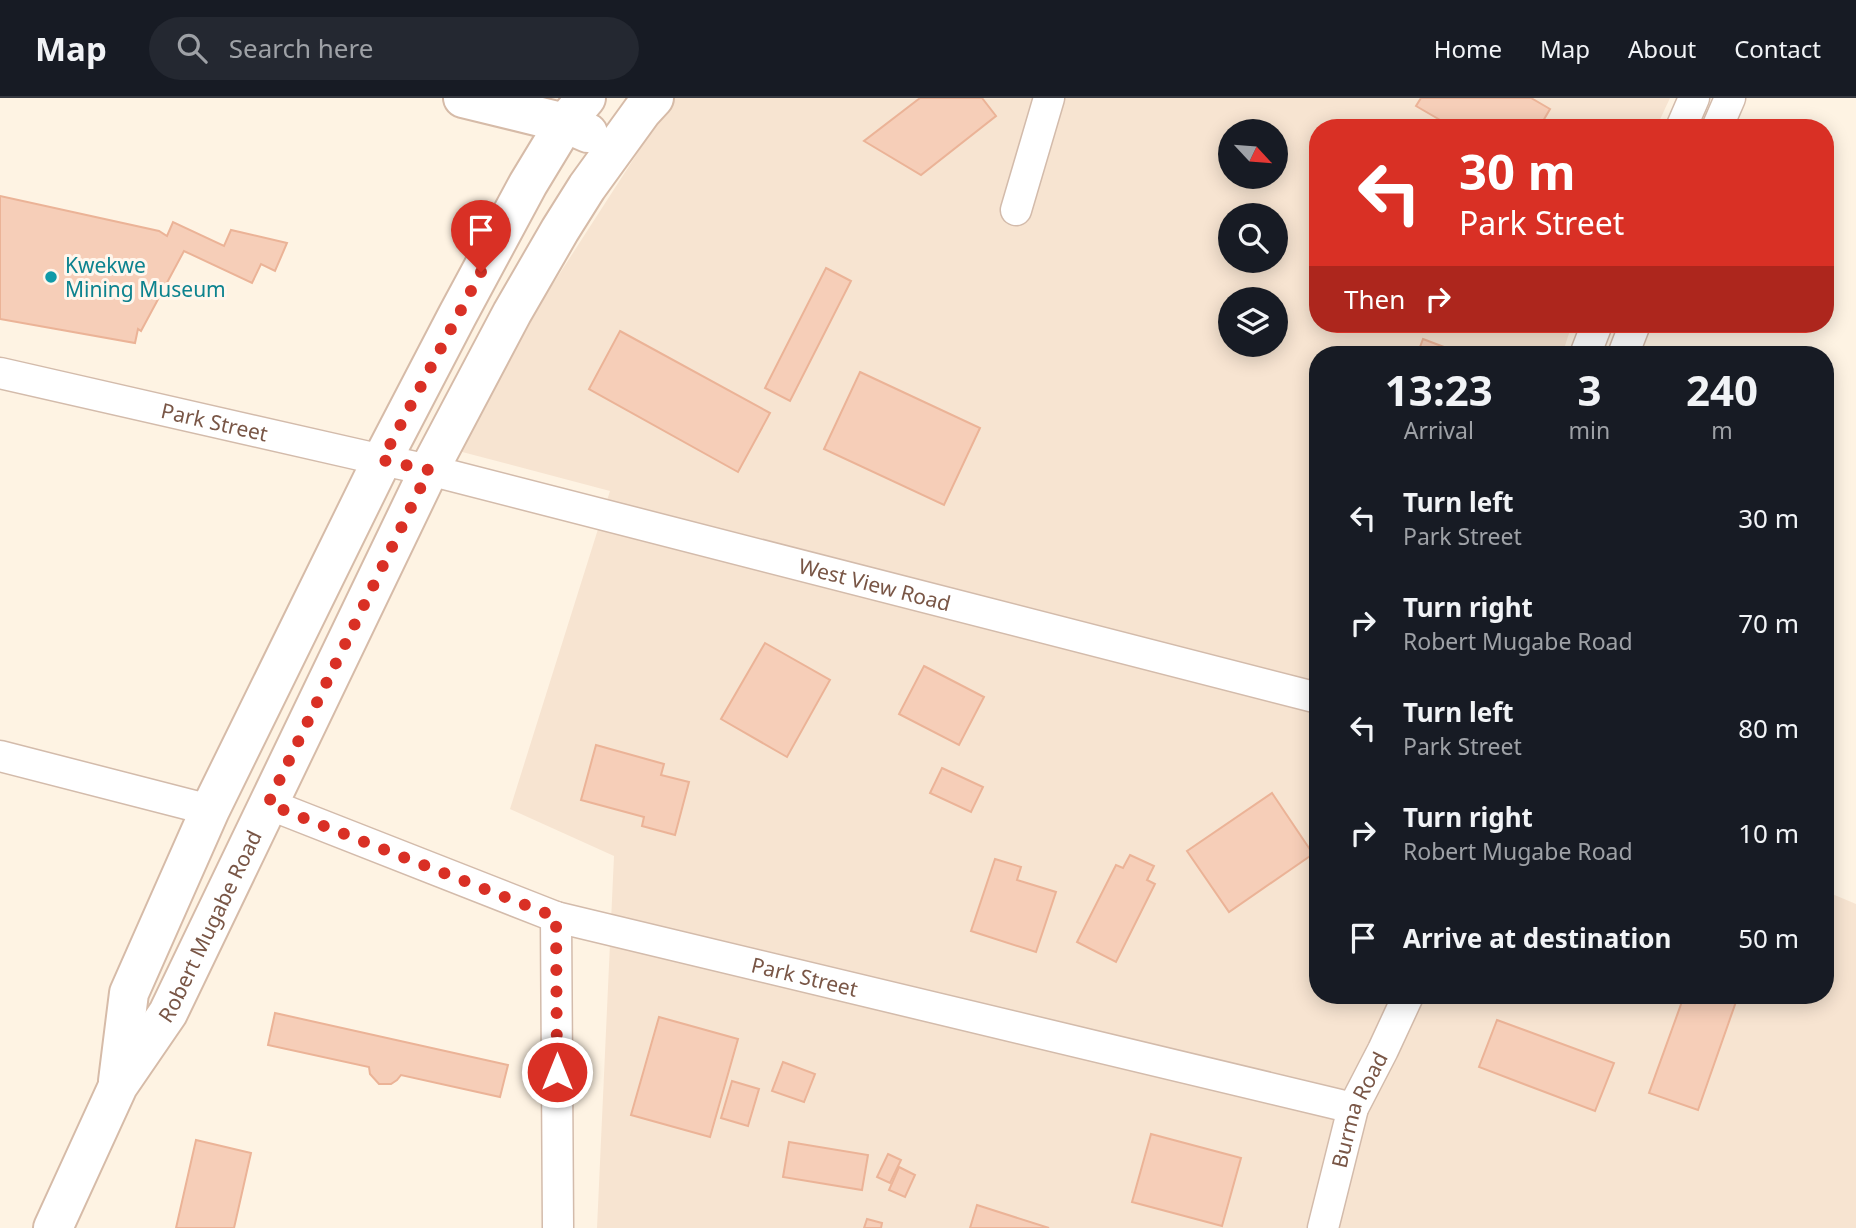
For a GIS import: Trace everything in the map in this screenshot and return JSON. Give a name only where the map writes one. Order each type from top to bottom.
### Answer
[{"type":"main road","points":[[463,98],[576,110],[617,146]]},
{"type":"main road","name":"Robert Mugabe Road","points":[[53,1228],[117,1086],[168,1013],[429,470],[512,313],[587,187],[654,98]]},
{"type":"main road","name":"Robert Mugabe Road","points":[[117,1086],[129,993],[210,810],[382,460],[522,196],[576,110]]},
{"type":"street","points":[[1016,210],[1049,98]]},
{"type":"street","points":[[1685,119],[1693,98]]},
{"type":"street","points":[[1721,119],[1730,98]]},
{"type":"street","name":"Park Street","points":[[0,373],[429,470]]},
{"type":"street","name":"West View Road","points":[[429,470],[1309,696]]},
{"type":"street","points":[[0,756],[210,810]]},
{"type":"street","name":"Park Street","points":[[268,804],[556,917],[1353,1108]]},
{"type":"street","points":[[556,917],[558,1228]]},
{"type":"street","name":"Burma Road","points":[[1324,1228],[1353,1108],[1404,1004]]},
{"type":"shaded area","points":[[673,98],[1670,98],[1660,119],[1309,119],[1309,333],[1569,333],[1565,346],[1309,346],[1309,1004],[1834,1004],[1834,895],[1856,904],[1856,1228],[597,1228],[614,856],[510,809],[610,491],[447,448]]},
{"type":"building","points":[[920,98],[982,98],[996,116],[921,175],[864,141]]},
{"type":"building","points":[[1421,98],[1531,98],[1550,109],[1544,119],[1438,119],[1416,106]]},
{"type":"building","points":[[0,196],[159,231],[167,236],[173,222],[224,246],[231,230],[287,243],[275,271],[261,264],[252,283],[184,251],[141,331],[138,329],[135,343],[0,319]]},
{"type":"building","points":[[826,268],[851,281],[790,401],[765,388]]},
{"type":"building","points":[[620,331],[770,413],[738,472],[589,389]]},
{"type":"building","points":[[1423,339],[1441,346],[1420,346]]},
{"type":"building","points":[[860,372],[980,428],[944,505],[824,449]]},
{"type":"building","points":[[765,643],[830,680],[787,757],[721,719]]},
{"type":"building","points":[[924,666],[984,697],[959,745],[899,714]]},
{"type":"building","points":[[596,745],[664,764],[661,775],[689,782],[675,835],[642,826],[644,817],[581,800]]},
{"type":"building","points":[[942,768],[983,787],[971,812],[930,793]]},
{"type":"building","points":[[1272,793],[1309,848],[1309,857],[1229,912],[1187,851]]},
{"type":"building","points":[[1130,855],[1154,866],[1147,880],[1155,884],[1116,962],[1077,942],[1116,865],[1123,868]]},
{"type":"building","points":[[995,859],[1021,867],[1017,880],[1056,892],[1036,952],[971,931]]},
{"type":"building","points":[[1681,1004],[1735,1004],[1698,1110],[1649,1093]]},
{"type":"building","points":[[275,1013],[508,1065],[500,1097],[401,1075],[391,1084],[379,1084],[370,1074],[369,1067],[268,1045]]},
{"type":"building","points":[[659,1017],[738,1039],[710,1137],[631,1115]]},
{"type":"building","points":[[1497,1020],[1614,1063],[1595,1111],[1479,1067]]},
{"type":"building","points":[[783,1062],[815,1074],[804,1102],[772,1091]]},
{"type":"building","points":[[732,1081],[759,1089],[748,1126],[721,1118]]},
{"type":"building","points":[[1151,1134],[1241,1158],[1222,1226],[1132,1202]]},
{"type":"building","points":[[196,1140],[251,1153],[234,1228],[176,1228]]},
{"type":"building","points":[[789,1142],[868,1155],[862,1190],[783,1177]]},
{"type":"building","points":[[888,1154],[901,1160],[890,1183],[877,1177]]},
{"type":"building","points":[[899,1167],[915,1175],[905,1197],[889,1190]]},
{"type":"building","points":[[977,1205],[1049,1228],[970,1228]]},
{"type":"building","points":[[867,1219],[882,1223],[881,1228],[864,1228]]},
{"type":"place","name":"Kwekwe Mining Museum","points":[[51,277]]},
{"type":"route","points":[[481,272],[382,460],[429,470],[268,804],[556,917],[557,1072]]}]
